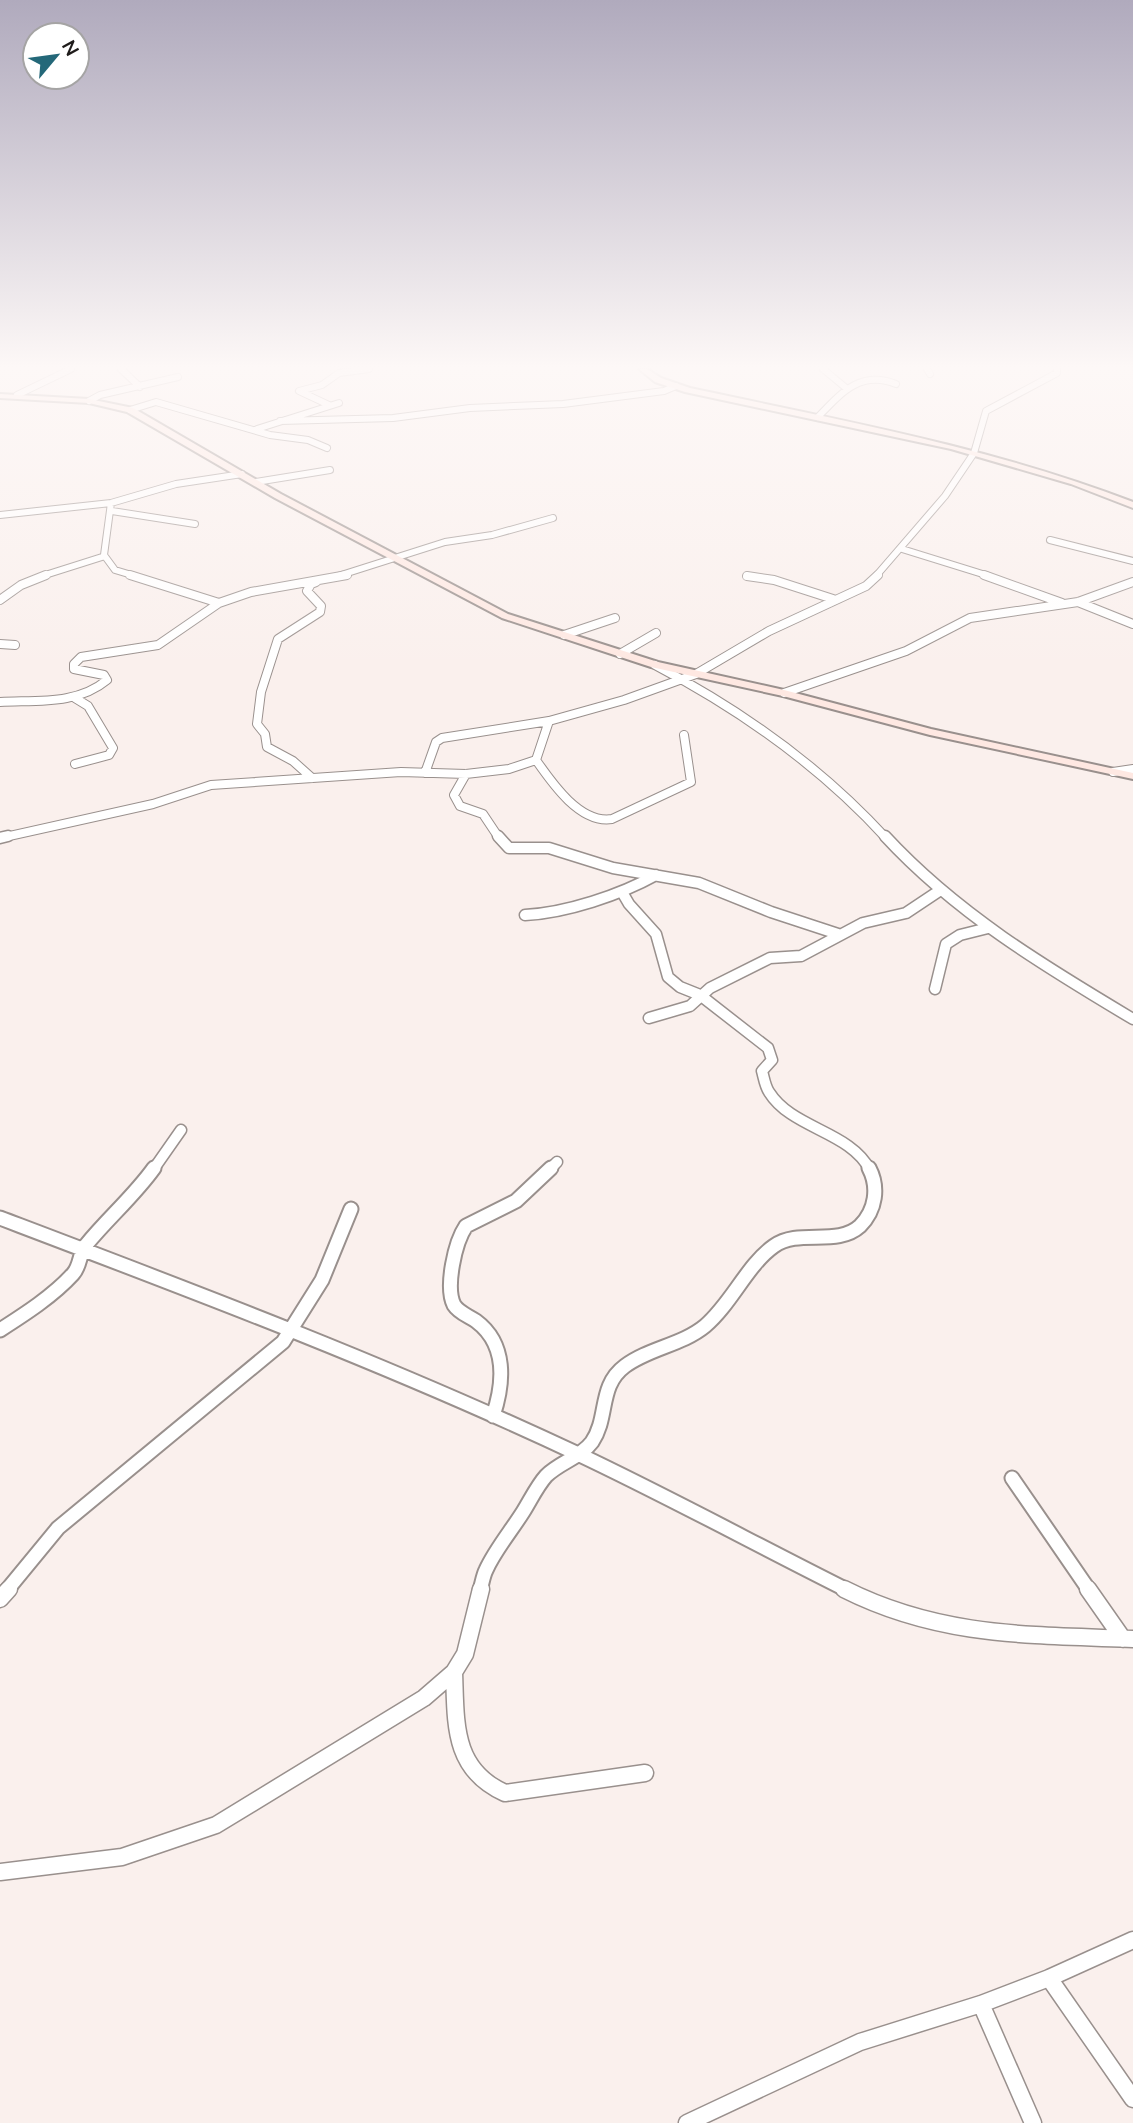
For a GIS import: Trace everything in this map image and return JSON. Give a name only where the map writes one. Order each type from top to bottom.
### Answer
[{"type":"main road","points":[[232,468],[505,616],[655,665],[784,693],[930,733],[1133,776]]},
{"type":"main road","points":[[1026,468],[1074,482],[1133,505]]},
{"type":"street","points":[[425,773],[436,742],[442,738],[549,721],[624,700],[696,674],[769,631],[866,586],[902,549],[964,468]]},
{"type":"street","points":[[256,482],[330,471]]},
{"type":"street","points":[[0,515],[111,507],[176,484],[242,474]]},
{"type":"street","points":[[111,507],[195,524]]},
{"type":"street","points":[[111,507],[110,529],[102,545],[102,557],[115,570],[219,603]]},
{"type":"street","points":[[0,702],[75,698],[96,689],[107,680],[104,676],[74,669],[74,664],[81,657],[158,645],[219,603],[251,592],[346,575],[445,542],[492,535],[553,518]]},
{"type":"street","points":[[1050,540],[1133,561]]},
{"type":"street","points":[[902,549],[1007,582],[1062,603]]},
{"type":"street","points":[[0,600],[14,590],[102,557]]},
{"type":"street","points":[[747,576],[774,580],[833,599]]},
{"type":"street","points":[[312,778],[293,761],[267,747],[265,734],[257,724],[261,692],[278,639],[320,612],[321,606],[307,591],[311,584],[326,578]]},
{"type":"street","points":[[784,693],[905,651],[970,618],[1078,602],[1104,595],[1133,582]]},
{"type":"street","points":[[1078,602],[1133,624]]},
{"type":"street","points":[[564,635],[615,618]]},
{"type":"street","points":[[620,654],[656,633]]},
{"type":"street","points":[[0,644],[15,645]]},
{"type":"street","points":[[655,665],[682,678],[769,735],[845,796],[939,891],[988,928],[1133,1018]]},
{"type":"street","points":[[75,698],[88,706],[113,748],[113,752],[108,755],[75,764]]},
{"type":"street","points":[[536,760],[549,721]]},
{"type":"street","points":[[536,760],[562,791],[589,815],[604,821],[612,820],[691,782],[684,735]]},
{"type":"street","points":[[0,838],[153,804],[211,785],[425,773],[466,775],[509,769],[536,760]]},
{"type":"street","points":[[1113,772],[1133,769]]},
{"type":"street","points":[[466,775],[454,795],[456,801],[460,806],[483,814],[502,843],[509,848],[549,848],[581,860],[699,883],[771,912],[838,934]]},
{"type":"street","points":[[525,915],[562,911],[622,892],[656,875]]},
{"type":"street","points":[[649,1018],[690,1006],[700,995],[770,958],[801,956],[863,923],[906,913],[939,891]]},
{"type":"street","points":[[0,1872],[122,1857],[216,1825],[424,1698],[454,1672],[465,1654],[485,1571],[497,1550],[545,1477],[555,1468],[579,1455],[594,1439],[602,1401],[616,1374],[648,1353],[705,1326],[778,1242],[797,1237],[841,1236],[851,1233],[873,1206],[876,1194],[875,1177],[869,1165],[859,1155],[807,1122],[789,1114],[776,1102],[763,1083],[762,1071],[772,1060],[768,1048],[700,995],[668,977],[656,933],[629,904],[622,892]]},
{"type":"street","points":[[935,989],[944,945],[951,937],[988,928]]},
{"type":"street","points":[[0,1329],[34,1307],[72,1274],[80,1262],[83,1248],[137,1192],[181,1130]]},
{"type":"street","points":[[493,1416],[502,1394],[500,1354],[491,1336],[477,1320],[456,1309],[451,1299],[460,1234],[475,1220],[510,1205],[557,1162]]},
{"type":"street","points":[[0,1599],[58,1528],[283,1342],[322,1280],[351,1209]]},
{"type":"street","points":[[0,1218],[291,1329],[493,1416],[579,1455],[880,1607],[951,1627],[1010,1634],[1128,1639]]},
{"type":"street","points":[[1012,1478],[1128,1639]]},
{"type":"street","points":[[454,1672],[457,1735],[473,1774],[487,1788],[505,1793],[645,1773]]},
{"type":"street","points":[[687,2123],[860,2042],[981,2004],[1049,1978],[1133,1940]]},
{"type":"street","points":[[1049,1978],[1133,2099]]},
{"type":"street","points":[[981,2004],[1033,2123]]}]
